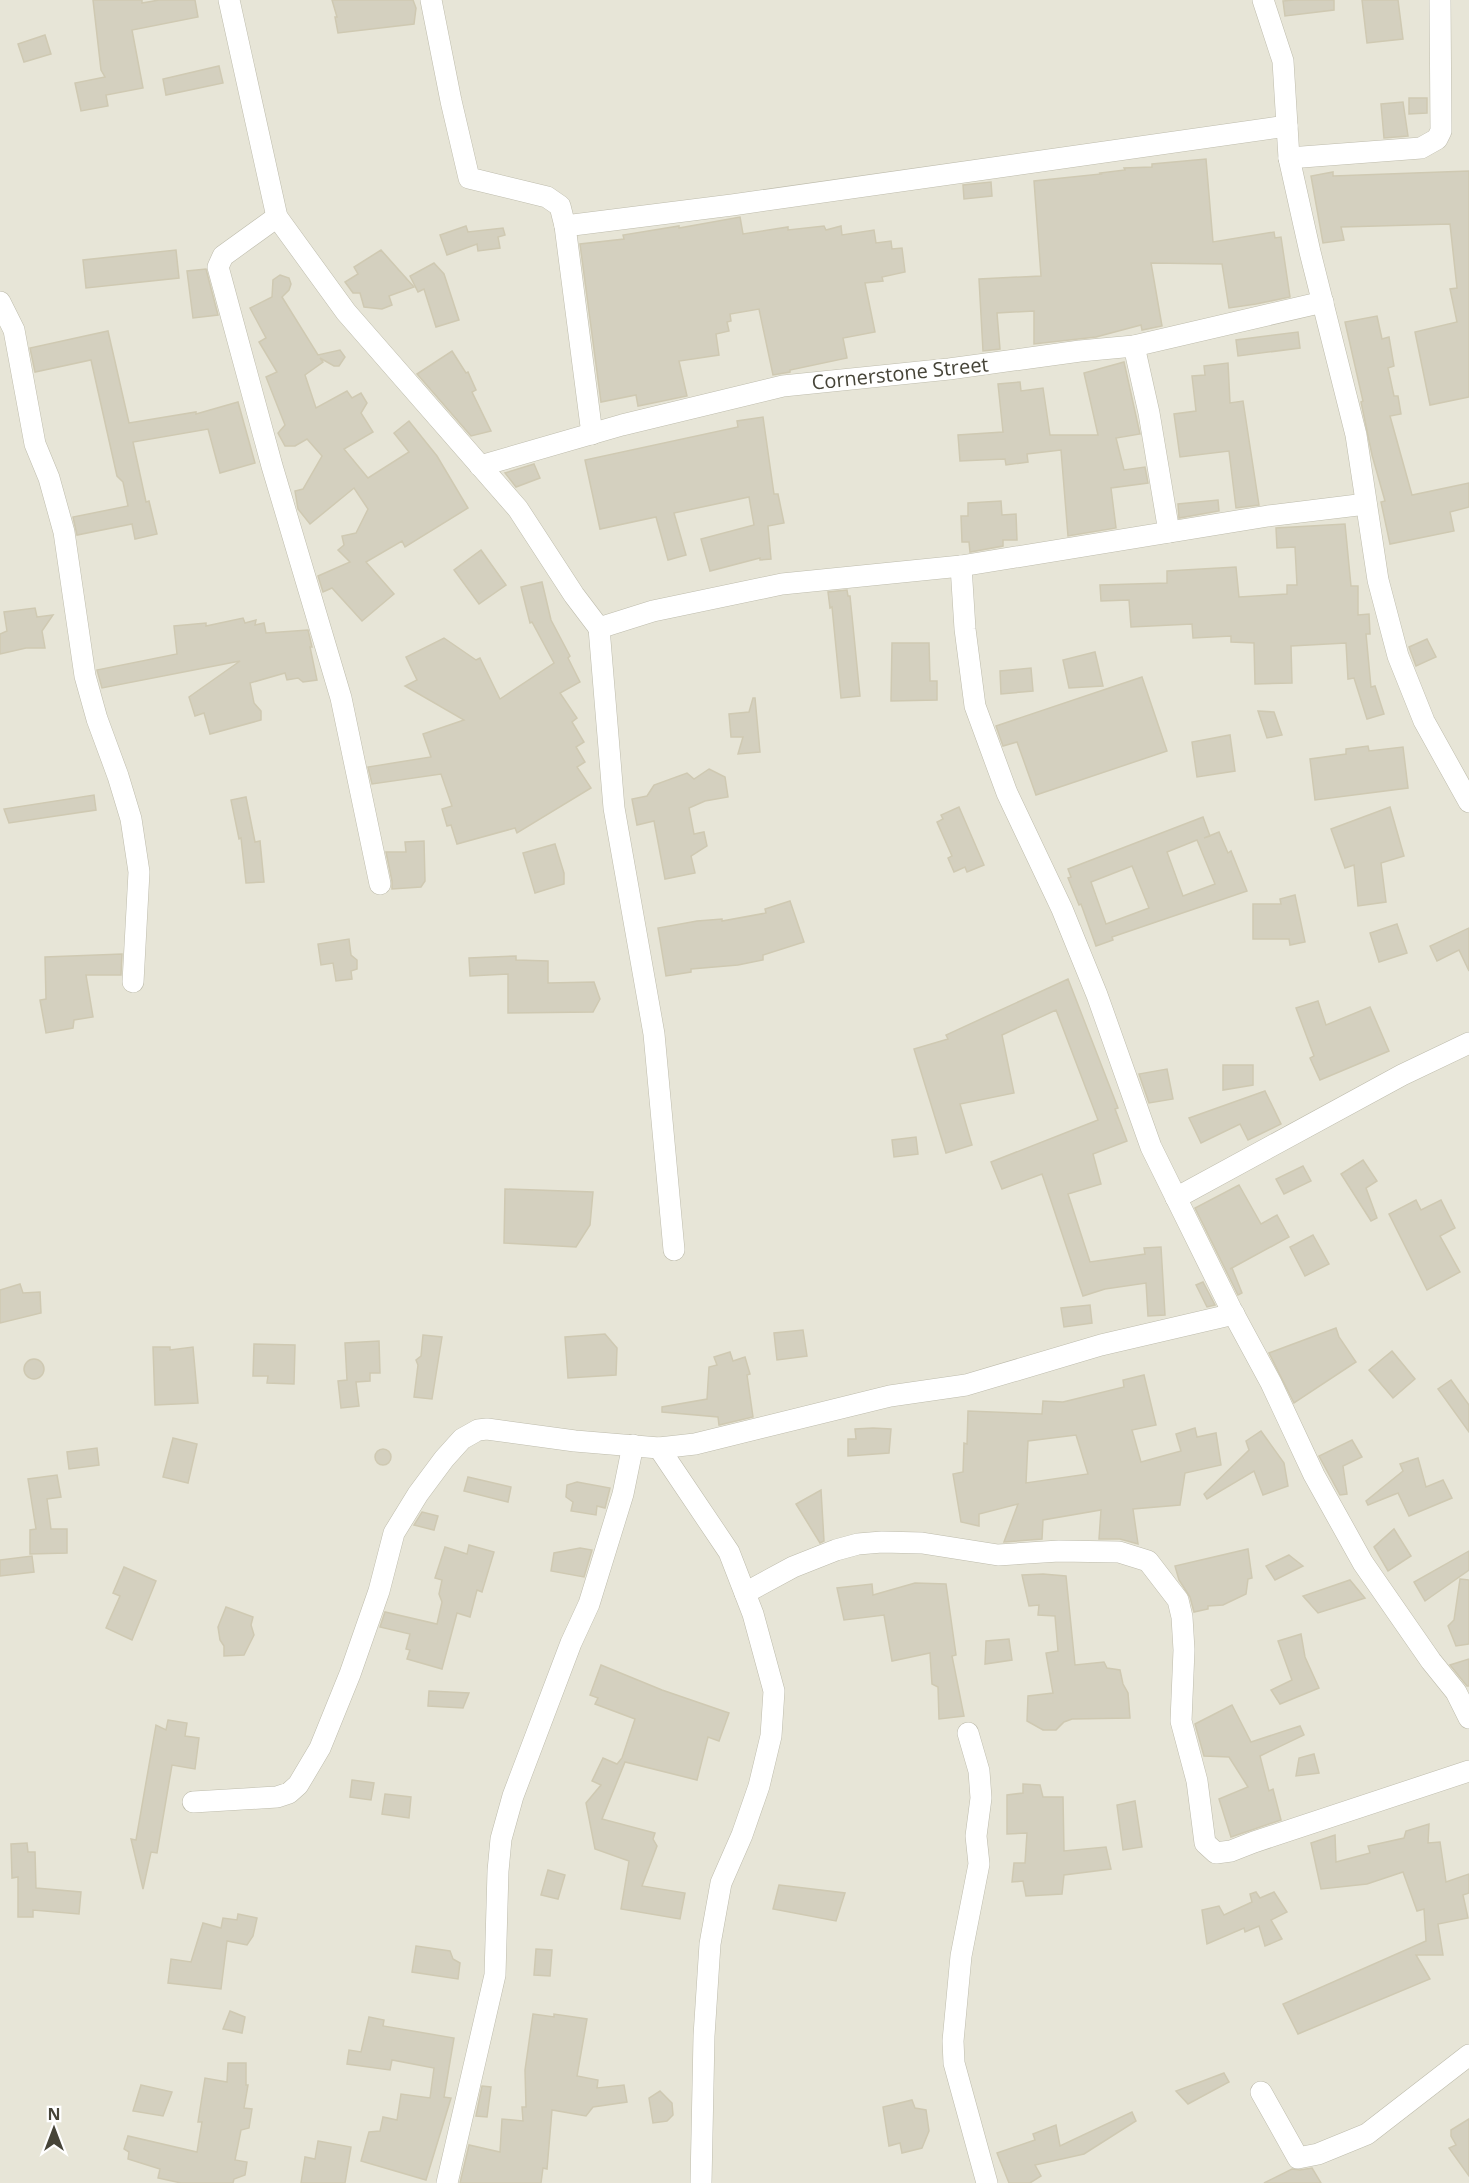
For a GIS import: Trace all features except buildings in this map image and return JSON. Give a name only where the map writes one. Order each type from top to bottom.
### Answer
[{"type":"street","points":[[229,0],[277,217],[346,312],[518,509],[574,596],[599,628],[614,808],[654,1034],[674,1250]]},
{"type":"street","points":[[431,0],[469,178],[547,197],[560,206],[565,226],[592,434]]},
{"type":"street","points":[[1263,0],[1283,62],[1289,158],[1356,435],[1377,580],[1398,656],[1424,721],[1469,802]]},
{"type":"street","points":[[1289,158],[1421,148],[1437,140],[1441,131],[1440,0]]},
{"type":"street","points":[[565,226],[732,205],[1287,126]]},
{"type":"street","points":[[277,217],[223,256],[218,267],[272,466],[341,698],[380,884]]},
{"type":"street","points":[[0,302],[14,330],[35,444],[49,478],[64,532],[85,676],[131,819],[139,872],[134,982]]},
{"type":"street","name":"Cornerstone Street","points":[[480,466],[592,434],[783,386],[949,369],[1134,346],[1323,302]]},
{"type":"street","points":[[1134,346],[1149,413],[1169,532]]},
{"type":"street","points":[[599,628],[653,611],[782,584],[961,566],[1268,516],[1366,504]]},
{"type":"street","points":[[961,566],[965,629],[975,706],[1007,793],[1062,909],[1097,995],[1151,1147],[1271,1383],[1314,1475],[1363,1563],[1431,1661],[1456,1692],[1469,1718]]},
{"type":"street","points":[[1176,1198],[1402,1074],[1469,1043]]},
{"type":"street","points":[[193,1802],[277,1797],[289,1793],[298,1785],[320,1748],[350,1674],[379,1591],[394,1533],[418,1494],[444,1459],[462,1439],[478,1430],[487,1429],[574,1441],[659,1448],[695,1444],[890,1396],[966,1385],[1101,1345],[1234,1314]]},
{"type":"street","points":[[447,2183],[495,1975],[501,1839],[513,1796],[571,1643],[589,1604],[622,1494],[633,1445]]},
{"type":"street","points":[[659,1448],[729,1552],[753,1614],[774,1691],[771,1736],[759,1786],[742,1835],[721,1883],[710,1944],[704,2036],[701,2183]]},
{"type":"street","points":[[745,1593],[793,1567],[836,1550],[858,1544],[882,1542],[922,1543],[998,1555],[1059,1551],[1119,1552],[1148,1561],[1178,1600],[1182,1617],[1184,1650],[1181,1721],[1197,1781],[1205,1843],[1216,1853],[1231,1851],[1469,1771]]},
{"type":"street","points":[[968,1733],[979,1771],[981,1798],[976,1836],[979,1864],[961,1956],[953,2041],[954,2063],[987,2183]]},
{"type":"street","points":[[1261,2092],[1298,2158],[1318,2154],[1367,2134],[1469,2055]]},
{"type":"shaded area","points":[[0,0],[1469,0],[1469,2183],[0,2183]]}]
